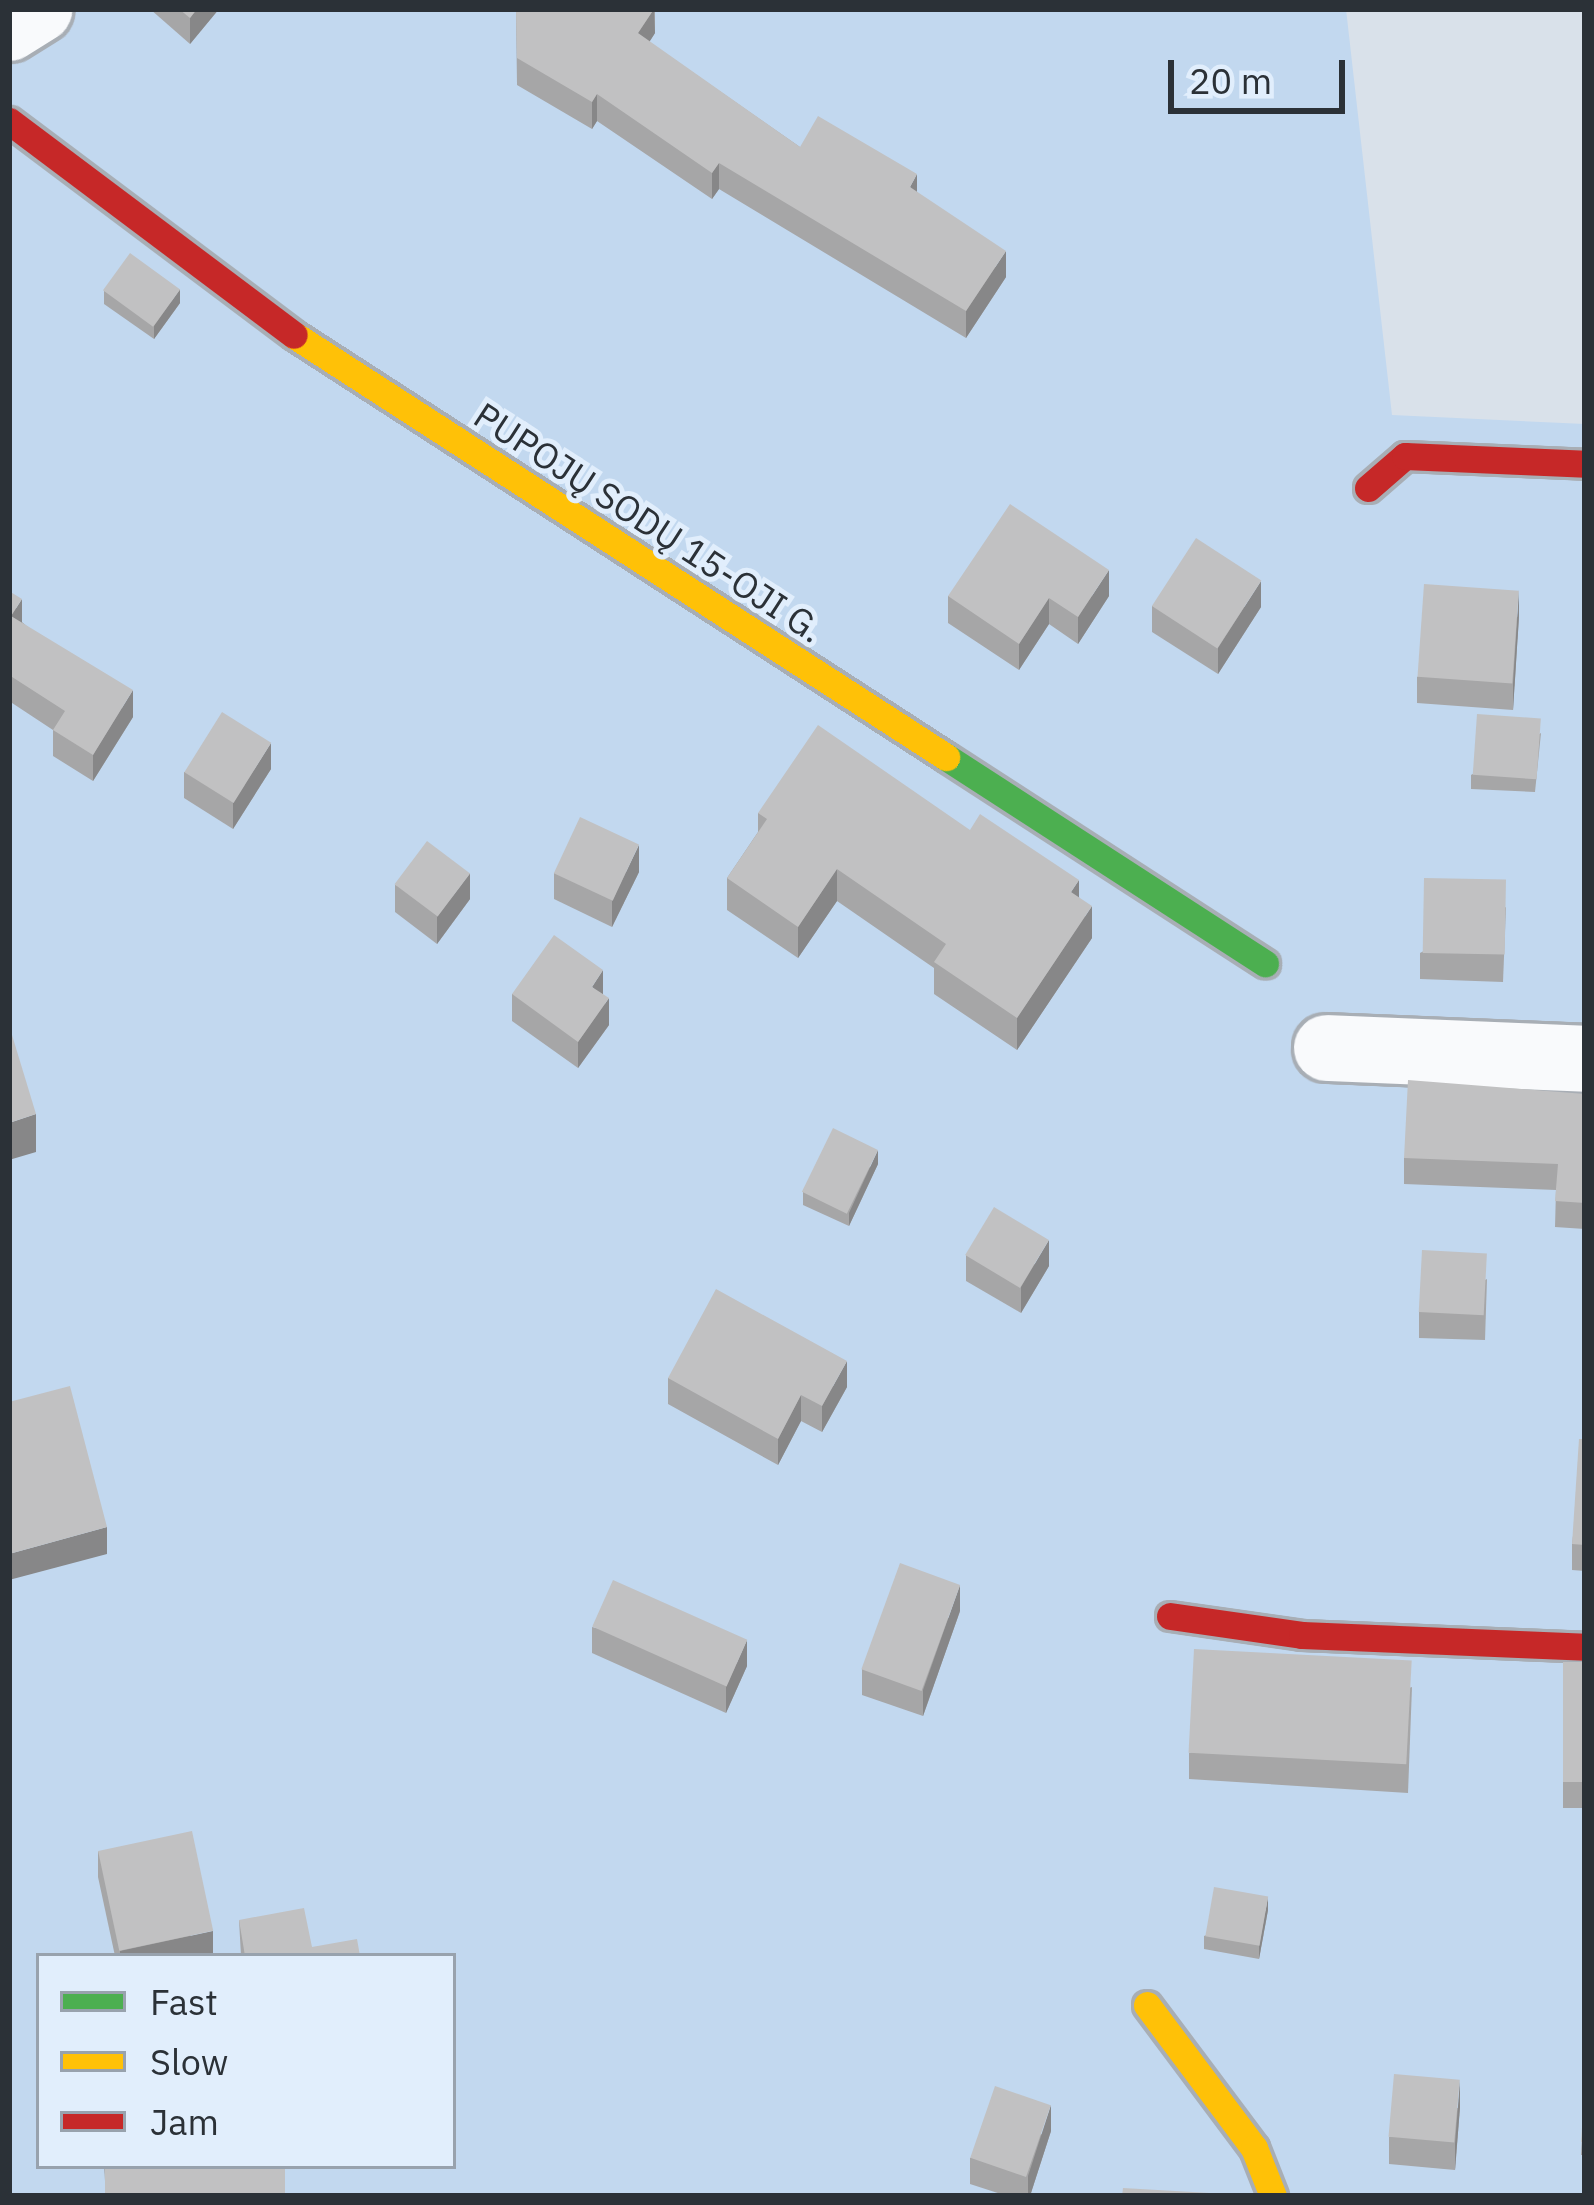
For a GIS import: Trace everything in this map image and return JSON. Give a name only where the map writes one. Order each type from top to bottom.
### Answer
[{"type":"street","points":[[9,28],[40,9]]},
{"type":"street","name":"PUPOJŲ SODŲ 15-OJI G.","points":[[9,121],[224,290],[1265,962]]},
{"type":"street","points":[[1368,488],[1405,456],[1585,464]]},
{"type":"street","points":[[1327,1048],[1585,1059]]},
{"type":"street","points":[[1170,1616],[1302,1635],[1585,1647]]},
{"type":"street","points":[[1147,2005],[1254,2148],[1273,2196]]},
{"type":"shaded area","points":[[9,9],[1346,9],[1392,415],[1585,424],[1585,2196],[9,2196]]},
{"type":"building","points":[[518,9],[654,9],[638,33],[800,147],[818,116],[917,174],[910,187],[1006,251],[966,311],[719,163],[712,173],[597,94],[592,102],[517,58]]},
{"type":"building","points":[[130,253],[180,289],[153,327],[103,290]]},
{"type":"building","points":[[1010,504],[1109,570],[1078,617],[1049,598],[1019,644],[948,596]]},
{"type":"building","points":[[1196,538],[1261,580],[1217,648],[1152,606]]},
{"type":"building","points":[[1424,584],[1519,591],[1512,683],[1418,677]]},
{"type":"building","points":[[9,591],[22,599],[11,616],[133,690],[93,755],[53,730],[65,711],[9,675]]},
{"type":"building","points":[[222,712],[271,743],[234,803],[184,772]]},
{"type":"building","points":[[1477,714],[1541,718],[1537,779],[1473,775]]},
{"type":"building","points":[[818,725],[970,830],[980,814],[1079,880],[1071,892],[1092,906],[1017,1018],[934,962],[946,944],[837,869],[798,927],[727,878],[767,819],[758,813]]},
{"type":"building","points":[[580,817],[639,844],[613,901],[554,873]]},
{"type":"building","points":[[427,841],[470,873],[438,917],[395,884]]},
{"type":"building","points":[[1424,878],[1506,879],[1505,954],[1423,953]]},
{"type":"building","points":[[554,935],[603,970],[592,987],[609,998],[578,1042],[512,994]]},
{"type":"building","points":[[9,1025],[36,1114],[9,1123]]},
{"type":"building","points":[[1408,1080],[1585,1094],[1585,1203],[1555,1201],[1558,1164],[1404,1158]]},
{"type":"building","points":[[833,1128],[878,1150],[847,1214],[802,1192]]},
{"type":"building","points":[[994,1207],[1049,1240],[1020,1288],[965,1255]]},
{"type":"building","points":[[1422,1250],[1487,1253],[1484,1315],[1419,1312]]},
{"type":"building","points":[[716,1289],[847,1361],[822,1406],[801,1395],[778,1439],[668,1378]]},
{"type":"building","points":[[70,1386],[107,1527],[9,1554],[9,1402]]},
{"type":"building","points":[[1579,1439],[1585,1439],[1585,1545],[1572,1544]]},
{"type":"building","points":[[900,1563],[960,1585],[921,1691],[861,1669]]},
{"type":"building","points":[[613,1580],[747,1640],[727,1686],[592,1627]]},
{"type":"building","points":[[1194,1649],[1412,1660],[1406,1764],[1189,1753]]},
{"type":"building","points":[[1563,1662],[1585,1662],[1585,1782],[1563,1782]]},
{"type":"building","points":[[192,1831],[213,1931],[119,1951],[98,1851]]},
{"type":"building","points":[[1214,1887],[1268,1897],[1259,1946],[1205,1936]]},
{"type":"building","points":[[304,1908],[312,1947],[357,1939],[359,1953],[244,1953],[239,1920]]},
{"type":"building","points":[[1394,2074],[1460,2080],[1454,2143],[1389,2137]]},
{"type":"building","points":[[1585,2084],[1585,2142],[1581,2142]]},
{"type":"building","points":[[995,2086],[1051,2105],[1026,2177],[970,2158]]},
{"type":"building","points":[[105,2169],[285,2169],[285,2196],[105,2196]]},
{"type":"building","points":[[1123,2188],[1210,2193],[1210,2196],[1122,2196]]},
{"type":"traffic: fast","points":[[946,757],[1265,963]]},
{"type":"traffic: slow","points":[[294,335],[946,757]]},
{"type":"traffic: slow","points":[[1147,2005],[1254,2148],[1273,2196]]},
{"type":"traffic: jam","points":[[9,121],[294,335]]},
{"type":"traffic: jam","points":[[1368,488],[1405,456],[1585,464]]},
{"type":"traffic: jam","points":[[1170,1616],[1302,1635],[1585,1647]]}]
